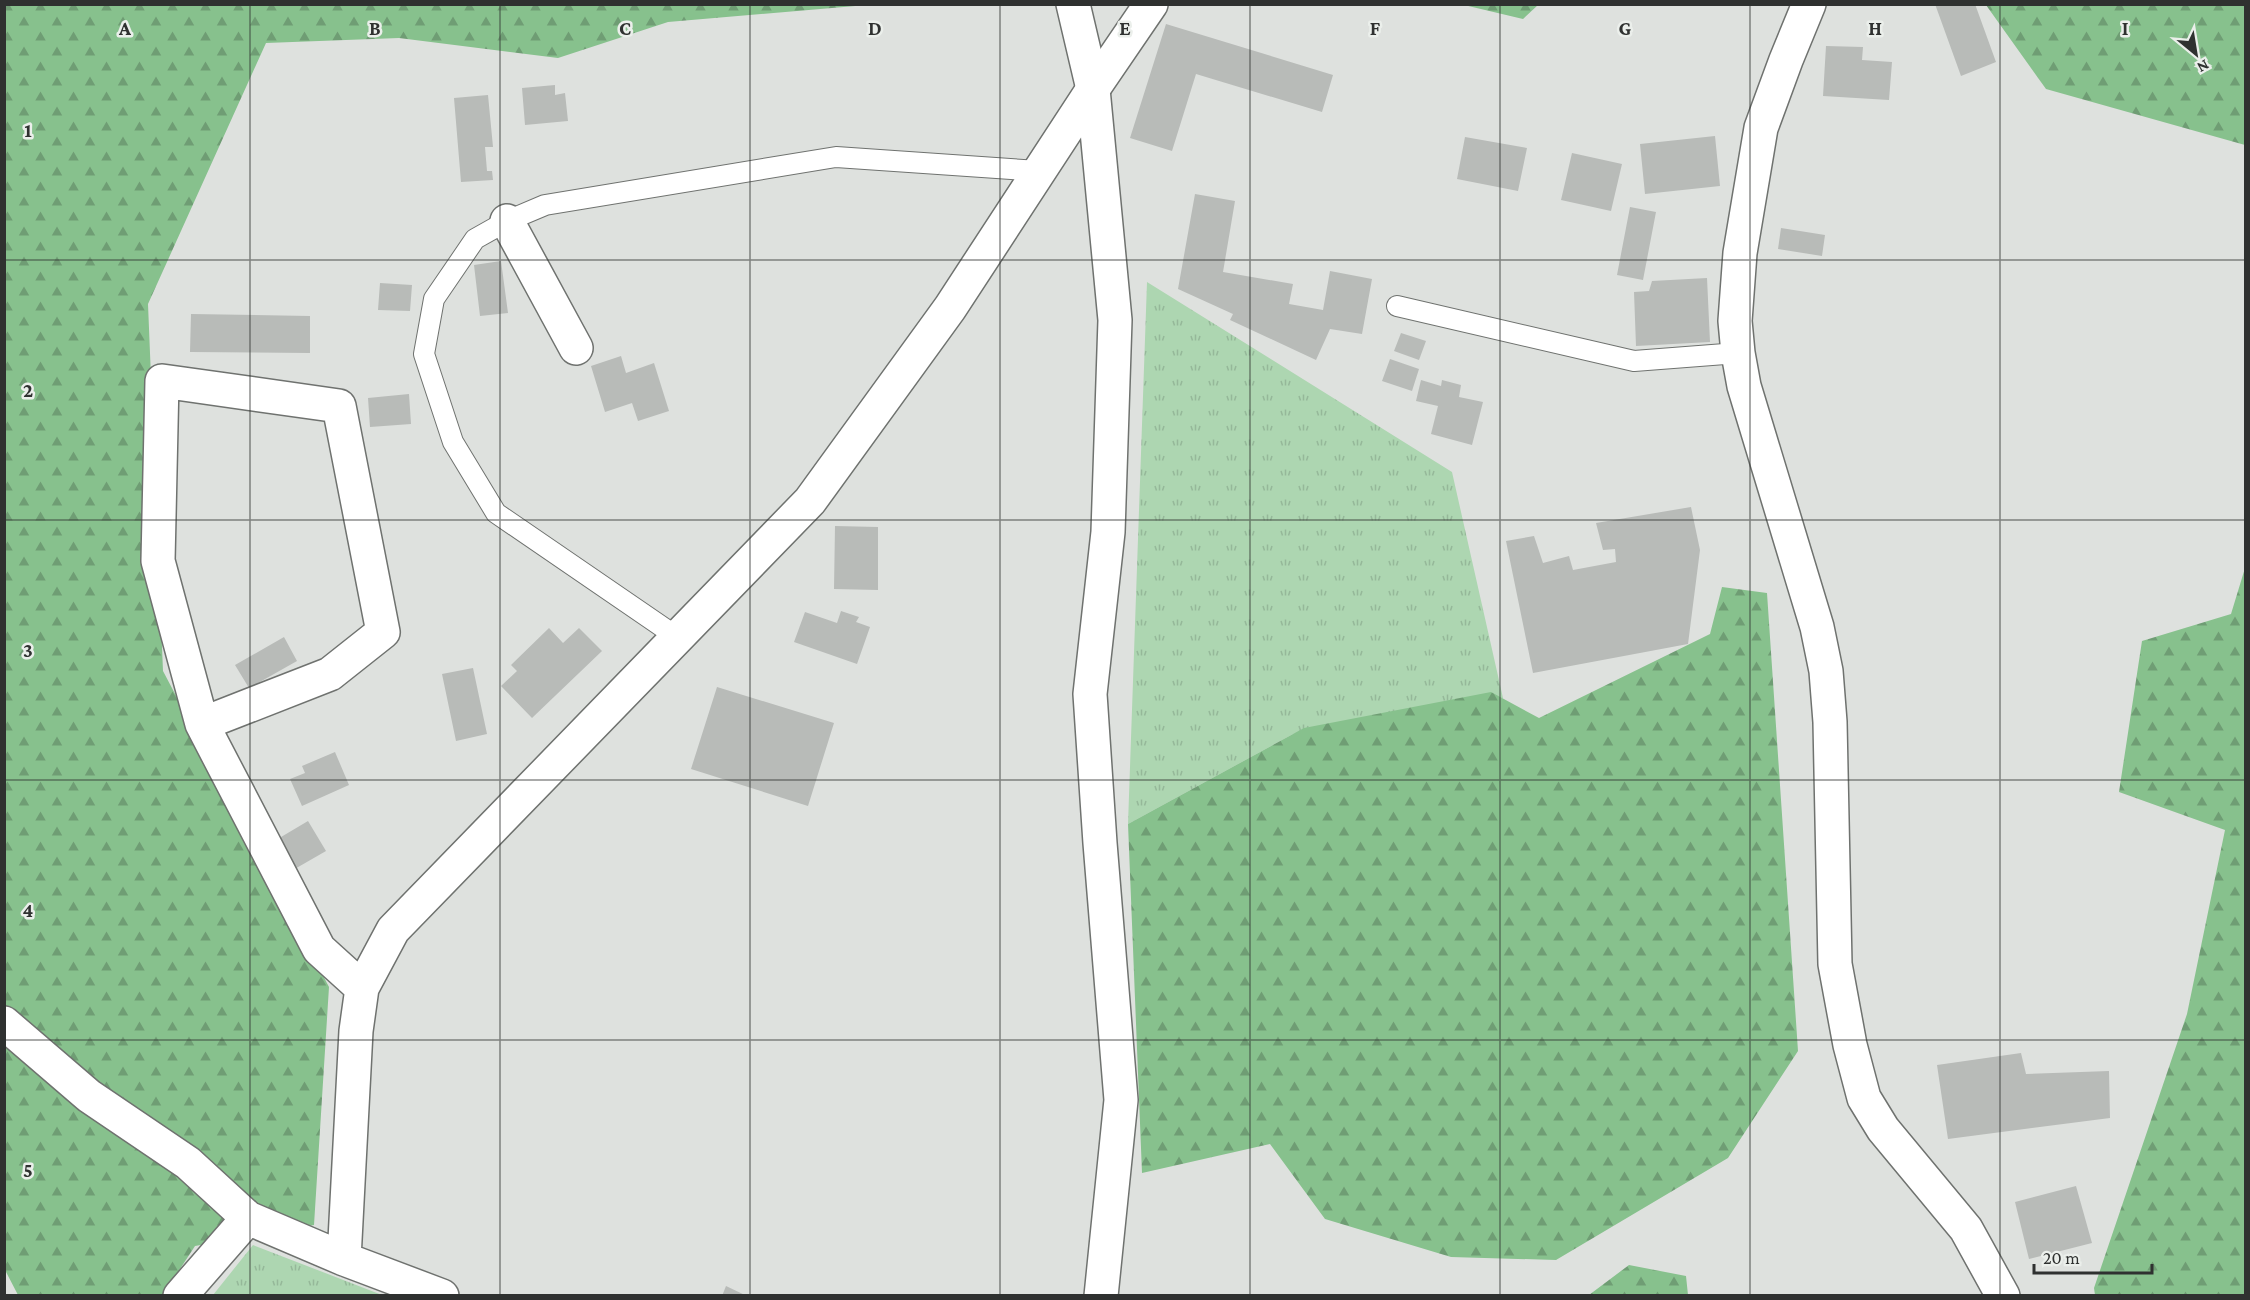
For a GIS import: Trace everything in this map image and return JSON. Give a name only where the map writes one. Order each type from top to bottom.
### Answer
[{"type":"street","points":[[1073,4],[1093,89],[1115,320],[1108,532],[1090,694],[1121,1100],[1101,1296]]},
{"type":"street","points":[[344,1259],[356,1031],[362,988],[393,930],[810,501],[950,308],[1151,4]]},
{"type":"street","points":[[1809,4],[1761,128],[1740,253],[1735,321],[1738,353],[1750,406],[1817,627],[1826,671],[1830,722],[1835,964],[1850,1045],[1864,1098],[1882,1129],[1966,1229],[2003,1296]]},
{"type":"street","points":[[507,221],[576,348]]},
{"type":"street","points":[[202,724],[330,674],[383,632],[339,406],[162,381],[158,561],[202,724],[319,948],[362,988]]},
{"type":"street","points":[[4,1023],[90,1096],[188,1163],[248,1218],[344,1259],[442,1296]]},
{"type":"street","points":[[180,1296],[248,1218]]},
{"type":"lane","points":[[677,637],[496,513],[453,442],[424,354],[434,299],[475,239],[507,221],[545,205],[836,157],[1039,171]]},
{"type":"lane","points":[[1397,306],[1634,361],[1738,353]]},
{"type":"green space","points":[[4,5],[867,5],[668,22],[558,58],[399,38],[266,43],[148,304],[163,671],[329,987],[314,1225],[195,1246],[163,1295],[18,1295],[5,1270]]},
{"type":"green space","points":[[1464,5],[1538,5],[1523,19]]},
{"type":"green space","points":[[1986,5],[2245,5],[2245,145],[2046,89]]},
{"type":"green space","points":[[1147,282],[1452,472],[1503,698],[1293,734],[1128,824]]},
{"type":"green space","points":[[2245,568],[2245,1295],[2095,1295],[2094,1288],[2187,1014],[2225,830],[2119,792],[2142,641],[2231,614]]},
{"type":"green space","points":[[1722,587],[1767,593],[1798,1051],[1728,1158],[1556,1260],[1451,1257],[1325,1219],[1270,1144],[1142,1173],[1128,824],[1304,728],[1491,692],[1539,718],[1710,634]]},
{"type":"green space","points":[[253,1245],[382,1295],[213,1295]]},
{"type":"green space","points":[[1629,1265],[1686,1276],[1688,1295],[1589,1295]]},
{"type":"building","points":[[1935,4],[1975,4],[1996,62],[1961,76]]},
{"type":"building","points":[[1166,24],[1333,75],[1322,112],[1196,74],[1172,151],[1130,138]]},
{"type":"building","points":[[1826,46],[1863,47],[1862,60],[1892,62],[1889,100],[1823,96]]},
{"type":"building","points":[[555,85],[555,95],[565,93],[568,121],[525,125],[522,88]]},
{"type":"building","points":[[488,95],[493,147],[485,147],[487,171],[492,171],[493,180],[461,182],[454,98]]},
{"type":"building","points":[[1715,136],[1720,186],[1645,194],[1640,144]]},
{"type":"building","points":[[1465,137],[1527,148],[1518,191],[1457,179]]},
{"type":"building","points":[[1572,153],[1622,164],[1611,211],[1561,200]]},
{"type":"building","points":[[1195,194],[1235,201],[1223,272],[1293,284],[1289,304],[1323,310],[1330,271],[1372,279],[1362,334],[1330,329],[1316,360],[1230,320],[1233,314],[1178,289]]},
{"type":"building","points":[[1630,207],[1656,212],[1643,280],[1617,275]]},
{"type":"building","points":[[1781,228],[1825,235],[1822,256],[1778,249]]},
{"type":"building","points":[[501,261],[508,313],[480,316],[474,265]]},
{"type":"building","points":[[1707,278],[1710,342],[1636,346],[1634,292],[1649,291],[1652,281]]},
{"type":"building","points":[[380,283],[412,285],[410,311],[378,310]]},
{"type":"building","points":[[191,314],[310,316],[310,353],[190,352]]},
{"type":"building","points":[[1401,333],[1426,341],[1419,360],[1394,351]]},
{"type":"building","points":[[621,356],[626,373],[654,363],[669,411],[638,421],[632,403],[605,412],[591,366]]},
{"type":"building","points":[[1390,359],[1419,369],[1412,391],[1382,381]]},
{"type":"building","points":[[1421,380],[1441,386],[1442,380],[1461,385],[1459,397],[1483,402],[1472,445],[1431,434],[1438,406],[1416,401]]},
{"type":"building","points":[[409,394],[411,424],[370,427],[368,398]]},
{"type":"building","points":[[1691,507],[1700,550],[1688,644],[1533,673],[1506,541],[1534,536],[1543,563],[1569,556],[1573,570],[1616,562],[1615,549],[1603,550],[1596,523]]},
{"type":"building","points":[[835,526],[878,527],[878,590],[834,589]]},
{"type":"building","points":[[841,611],[859,617],[856,622],[870,627],[857,664],[794,642],[805,612],[837,623]]},
{"type":"building","points":[[549,628],[563,643],[579,628],[602,651],[532,718],[501,686],[517,671],[511,665]]},
{"type":"building","points":[[284,637],[297,661],[249,688],[235,665]]},
{"type":"building","points":[[473,668],[487,734],[456,741],[442,674]]},
{"type":"building","points":[[717,687],[834,723],[808,806],[691,769]]},
{"type":"building","points":[[335,752],[349,785],[302,806],[290,779],[305,773],[302,766]]},
{"type":"building","points":[[308,821],[326,851],[293,870],[276,840]]},
{"type":"building","points":[[2021,1053],[2026,1074],[2109,1071],[2110,1118],[1948,1139],[1937,1065]]},
{"type":"building","points":[[2076,1186],[2092,1243],[2029,1259],[2015,1202]]},
{"type":"building","points":[[726,1286],[747,1296],[722,1296]]}]
